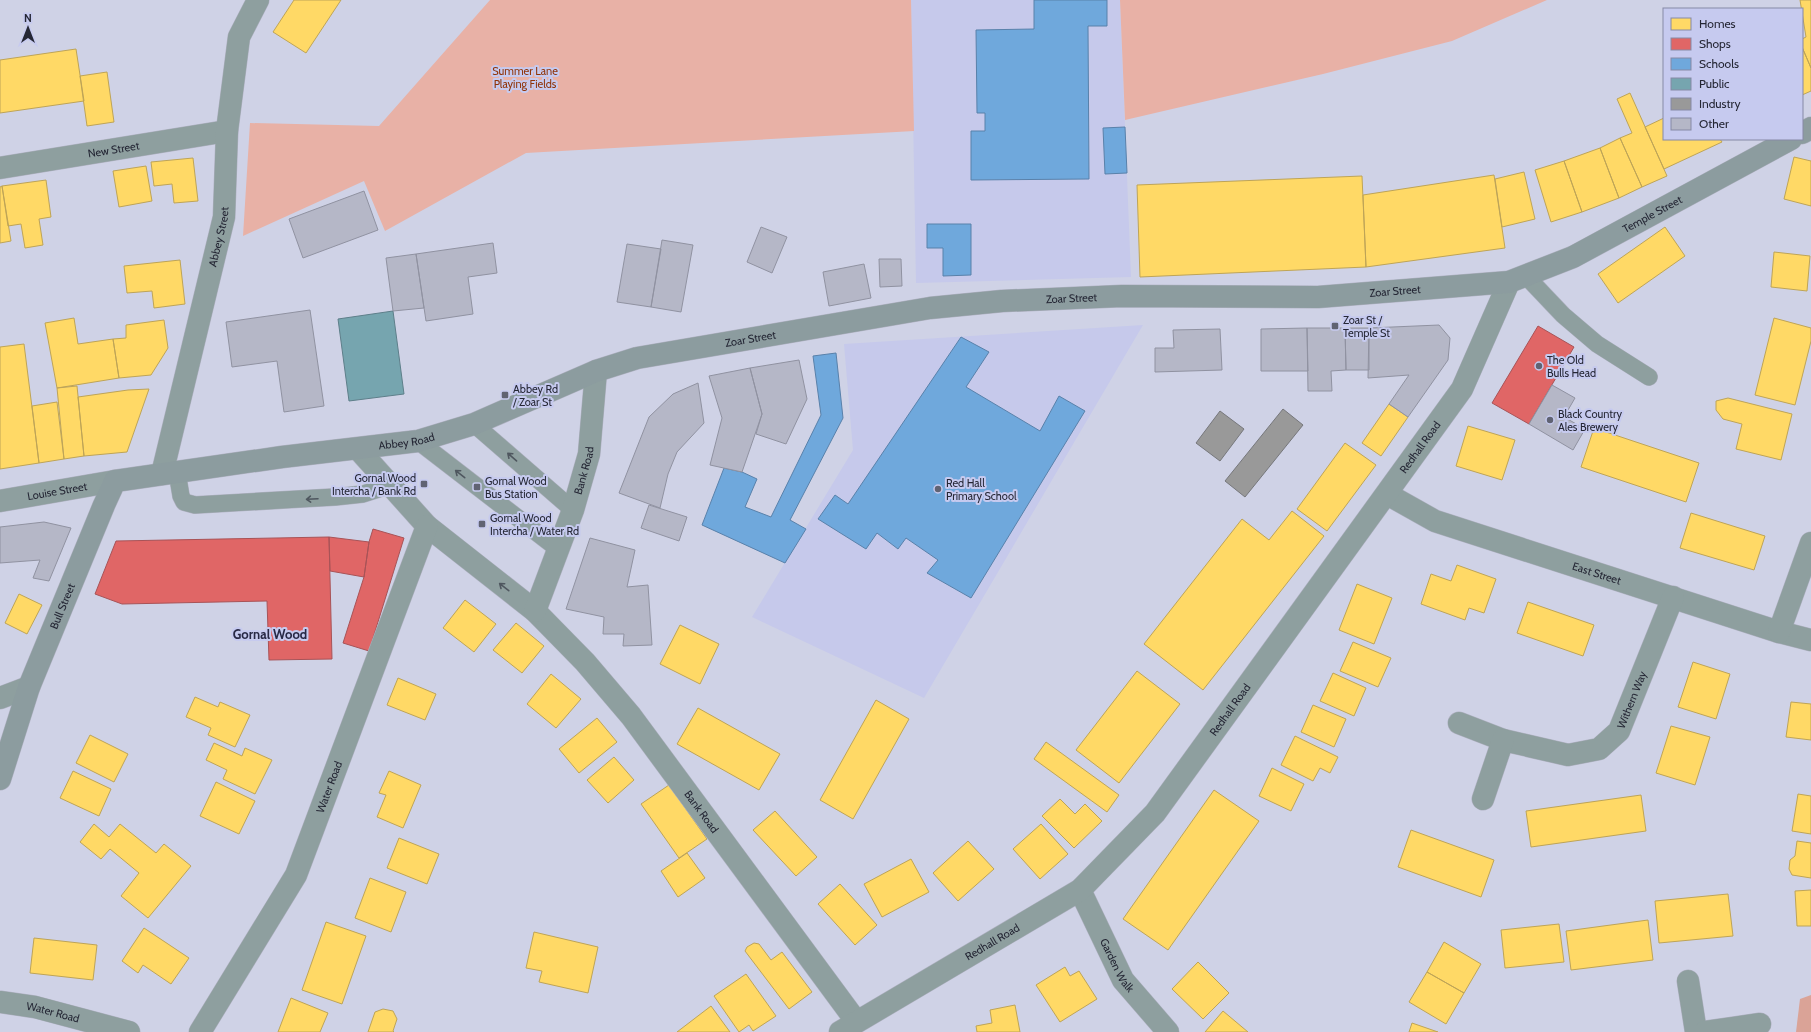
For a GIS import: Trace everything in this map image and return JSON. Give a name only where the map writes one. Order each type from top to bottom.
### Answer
[{"type":"main road","name":"Temple Street","points":[[1518,279],[1573,257],[1789,140]]},
{"type":"main road","name":"Zoar Street","points":[[637,358],[930,308],[1002,301],[1122,296],[1318,297],[1518,279]]},
{"type":"main road","name":"Abbey Road","points":[[170,472],[418,441],[474,424],[596,371],[637,358]]},
{"type":"main road","points":[[115,482],[170,472]]},
{"type":"main road","name":"Bull Street","points":[[0,779],[29,687],[104,505],[115,482]]},
{"type":"street","name":"Abbey Street","points":[[170,472],[224,216],[227,130],[239,37],[258,0]]},
{"type":"street","name":"New Street","points":[[0,168],[227,130]]},
{"type":"street","name":"Redhall Road","points":[[848,1027],[1080,890],[1155,812],[1387,494],[1462,388],[1518,279]]},
{"type":"street","name":"Bank Road","points":[[535,611],[573,510],[589,454],[596,371]]},
{"type":"street","name":"Bank Road","points":[[358,449],[427,526],[535,611],[585,662],[631,716],[848,1027]]},
{"type":"street","name":"Louise Street","points":[[0,501],[115,482]]},
{"type":"street","name":"East Street","points":[[1387,494],[1435,521],[1779,632],[1811,640]]},
{"type":"street","name":"Water Road","points":[[200,1032],[296,875],[427,526]]},
{"type":"street","points":[[1779,632],[1811,543]]},
{"type":"street","name":"Withern Way","points":[[1459,723],[1503,740],[1568,755],[1599,749],[1619,730],[1672,597]]},
{"type":"street","points":[[0,698],[29,687]]},
{"type":"street","points":[[1483,799],[1503,740]]},
{"type":"street","name":"Garden Walk","points":[[1080,890],[1123,980],[1168,1032]]},
{"type":"street","points":[[1688,981],[1696,1032]]},
{"type":"street","name":"Water Road","points":[[0,1002],[35,1007],[129,1032]]},
{"type":"street","points":[[1705,1032],[1760,1024]]},
{"type":"lane","points":[[1518,279],[1597,344],[1649,377]]},
{"type":"lane","points":[[474,424],[573,510]]},
{"type":"lane","points":[[418,441],[558,549]]},
{"type":"lane","points":[[170,472],[184,502],[194,505],[335,497],[363,494],[391,486]]},
{"type":"shaded area","points":[[911,0],[1120,0],[1131,277],[916,283]]},
{"type":"shaded area","name":"Red Hall Primary School","points":[[1143,325],[924,698],[752,617],[853,450],[844,344]]},
{"type":"shaded area","points":[[1811,995],[1811,1032],[1796,1032],[1800,999]]},
{"type":"green space","name":"Summer Lane Playing Fields","points":[[490,0],[911,0],[914,131],[526,153],[385,231],[364,181],[243,236],[250,123],[379,126]]},
{"type":"green space","points":[[1120,0],[1547,0],[1452,41],[1323,74],[1125,120]]},
{"type":"building: Homes","points":[[294,0],[341,0],[306,53],[273,32]]},
{"type":"building: Homes","points":[[1800,0],[1811,0],[1811,68],[1803,49],[1803,38],[1806,37],[1803,8],[1801,8]]},
{"type":"building: Homes","points":[[76,49],[84,101],[0,113],[0,60]]},
{"type":"building: Homes","points":[[1803,49],[1811,68],[1811,91],[1803,95]]},
{"type":"building: Homes","points":[[107,72],[114,122],[87,126],[80,76]]},
{"type":"building: Homes","points":[[1630,93],[1667,176],[1642,187],[1620,138],[1632,133],[1617,99]]},
{"type":"building: Homes","points":[[1663,118],[1663,140],[1721,140],[1722,142],[1664,169],[1645,127]]},
{"type":"building: Homes","points":[[1620,138],[1642,187],[1619,198],[1600,148]]},
{"type":"building: Homes","points":[[1600,148],[1619,198],[1582,212],[1564,161]]},
{"type":"building: Homes","points":[[1794,157],[1811,161],[1811,206],[1784,199]]},
{"type":"building: Homes","points":[[193,158],[198,201],[174,203],[172,184],[154,186],[151,162]]},
{"type":"building: Homes","points":[[1564,161],[1582,212],[1551,222],[1535,170]]},
{"type":"building: Homes","points":[[146,166],[152,201],[119,207],[113,171]]},
{"type":"building: Homes","points":[[1524,172],[1535,219],[1502,227],[1495,179]]},
{"type":"building: Homes","points":[[1494,175],[1505,248],[1366,267],[1363,195]]},
{"type":"building: Homes","points":[[1362,176],[1366,267],[1140,277],[1137,185]]},
{"type":"building: Homes","points":[[46,180],[51,217],[39,219],[43,245],[25,248],[21,224],[8,226],[2,186]]},
{"type":"building: Homes","points":[[2,186],[11,241],[0,243],[0,187]]},
{"type":"building: Homes","points":[[1665,227],[1685,256],[1618,303],[1598,274]]},
{"type":"building: Homes","points":[[1774,252],[1810,256],[1807,291],[1771,287]]},
{"type":"building: Homes","points":[[180,260],[185,304],[154,308],[152,291],[127,293],[124,266]]},
{"type":"building: Homes","points":[[74,318],[78,344],[113,339],[119,378],[57,388],[45,323]]},
{"type":"building: Homes","points":[[1774,318],[1811,328],[1811,341],[1795,405],[1755,395]]},
{"type":"building: Homes","points":[[164,320],[168,348],[151,375],[119,378],[113,339],[126,338],[126,325]]},
{"type":"building: Homes","points":[[24,344],[39,463],[0,469],[0,347]]},
{"type":"building: Homes","points":[[77,386],[84,456],[64,459],[57,388]]},
{"type":"building: Homes","points":[[149,389],[127,452],[84,456],[78,397],[128,390]]},
{"type":"building: Homes","points":[[1728,398],[1792,414],[1781,460],[1736,449],[1742,424],[1723,419],[1716,410],[1716,401]]},
{"type":"building: Homes","points":[[57,402],[64,459],[39,463],[32,406]]},
{"type":"building: Homes","points":[[1389,404],[1408,417],[1381,456],[1362,443]]},
{"type":"building: Homes","points":[[1468,426],[1515,440],[1502,480],[1456,466]]},
{"type":"building: Homes","points":[[1594,428],[1699,463],[1686,502],[1581,467]]},
{"type":"building: Homes","points":[[1345,443],[1376,465],[1327,531],[1297,509]]},
{"type":"building: Homes","points":[[1292,511],[1324,536],[1203,690],[1144,644],[1242,519],[1269,540]]},
{"type":"building: Homes","points":[[1691,513],[1765,536],[1754,570],[1680,548]]},
{"type":"building: Homes","points":[[1457,565],[1496,579],[1484,613],[1469,608],[1465,620],[1421,604],[1431,574],[1451,581]]},
{"type":"building: Homes","points":[[1357,584],[1392,598],[1374,644],[1339,630]]},
{"type":"building: Homes","points":[[19,594],[42,605],[27,634],[5,623]]},
{"type":"building: Homes","points":[[465,600],[496,624],[474,652],[443,628]]},
{"type":"building: Homes","points":[[1528,602],[1594,625],[1583,656],[1517,633]]},
{"type":"building: Homes","points":[[516,623],[544,646],[522,673],[493,650]]},
{"type":"building: Homes","points":[[680,625],[719,644],[700,684],[660,664]]},
{"type":"building: Homes","points":[[1353,642],[1391,658],[1378,687],[1340,671]]},
{"type":"building: Homes","points":[[1693,662],[1730,674],[1716,719],[1678,707]]},
{"type":"building: Homes","points":[[1137,671],[1180,704],[1119,783],[1076,750]]},
{"type":"building: Homes","points":[[1333,673],[1366,688],[1354,716],[1320,701]]},
{"type":"building: Homes","points":[[551,674],[581,699],[556,728],[527,704]]},
{"type":"building: Homes","points":[[398,678],[436,694],[425,720],[387,705]]},
{"type":"building: Homes","points":[[195,697],[218,707],[220,702],[250,715],[235,747],[208,735],[211,728],[186,717]]},
{"type":"building: Homes","points":[[876,700],[909,719],[853,819],[820,800]]},
{"type":"building: Homes","points":[[1791,702],[1811,704],[1811,740],[1786,737]]},
{"type":"building: Homes","points":[[1313,705],[1346,719],[1334,747],[1301,732]]},
{"type":"building: Homes","points":[[698,708],[780,754],[759,790],[677,744]]},
{"type":"building: Homes","points":[[597,718],[617,742],[579,773],[559,749]]},
{"type":"building: Homes","points":[[1671,726],[1710,737],[1695,785],[1656,773]]},
{"type":"building: Homes","points":[[90,735],[128,754],[114,782],[76,763]]},
{"type":"building: Homes","points":[[1295,736],[1338,757],[1330,773],[1320,768],[1313,781],[1281,765]]},
{"type":"building: Homes","points":[[1046,742],[1119,795],[1107,812],[1034,759]]},
{"type":"building: Homes","points":[[214,743],[242,756],[245,748],[272,760],[255,794],[223,779],[227,770],[206,760]]},
{"type":"building: Homes","points":[[614,757],[634,780],[608,803],[587,780]]},
{"type":"building: Homes","points":[[1272,768],[1304,784],[1291,811],[1259,796]]},
{"type":"building: Homes","points":[[73,771],[111,789],[99,816],[60,798]]},
{"type":"building: Homes","points":[[389,771],[421,785],[403,828],[377,817],[386,795],[379,793]]},
{"type":"building: Homes","points":[[216,782],[255,801],[239,834],[200,816]]},
{"type":"building: Homes","points":[[669,785],[707,839],[679,858],[641,804]]},
{"type":"building: Homes","points":[[1214,790],[1259,821],[1168,950],[1123,919]]},
{"type":"building: Homes","points":[[1798,794],[1811,796],[1811,834],[1792,831]]},
{"type":"building: Homes","points":[[1641,795],[1646,831],[1531,847],[1526,811]]},
{"type":"building: Homes","points":[[1060,799],[1075,814],[1085,804],[1102,821],[1074,848],[1042,816]]},
{"type":"building: Homes","points":[[775,811],[817,857],[796,876],[753,830]]},
{"type":"building: Homes","points":[[94,824],[109,837],[120,824],[156,853],[164,844],[191,866],[148,918],[121,896],[139,873],[110,849],[101,859],[80,842]]},
{"type":"building: Homes","points":[[1041,824],[1068,854],[1040,879],[1013,849]]},
{"type":"building: Homes","points":[[1411,830],[1494,860],[1481,897],[1398,867]]},
{"type":"building: Homes","points":[[399,838],[439,854],[427,884],[387,868]]},
{"type":"building: Homes","points":[[968,841],[994,869],[958,901],[933,873]]},
{"type":"building: Homes","points":[[1797,841],[1811,843],[1811,878],[1792,875],[1789,869],[1790,860],[1795,856]]},
{"type":"building: Homes","points":[[687,853],[705,878],[678,897],[661,871]]},
{"type":"building: Homes","points":[[911,859],[929,892],[882,917],[864,884]]},
{"type":"building: Homes","points":[[370,878],[406,892],[391,932],[355,918]]},
{"type":"building: Homes","points":[[840,884],[877,925],[855,945],[818,904]]},
{"type":"building: Homes","points":[[1811,890],[1811,926],[1797,926],[1795,891]]},
{"type":"building: Homes","points":[[1728,894],[1733,936],[1659,943],[1655,901]]},
{"type":"building: Homes","points":[[1648,920],[1653,960],[1571,970],[1566,931]]},
{"type":"building: Homes","points":[[326,922],[366,936],[342,1004],[302,990]]},
{"type":"building: Homes","points":[[1559,924],[1564,962],[1505,968],[1501,930]]},
{"type":"building: Homes","points":[[144,928],[189,958],[171,984],[143,965],[138,973],[122,961]]},
{"type":"building: Homes","points":[[534,932],[598,947],[588,993],[539,982],[542,971],[526,968]]},
{"type":"building: Homes","points":[[34,938],[97,945],[93,980],[30,973]]},
{"type":"building: Homes","points":[[1444,942],[1481,964],[1464,993],[1427,972]]},
{"type":"building: Homes","points":[[754,943],[759,944],[771,960],[782,952],[812,992],[789,1009],[745,951],[747,947]]},
{"type":"building: Homes","points":[[1198,962],[1229,993],[1203,1019],[1172,989]]},
{"type":"building: Homes","points":[[1065,967],[1070,976],[1079,971],[1097,999],[1060,1022],[1036,985]]},
{"type":"building: Homes","points":[[1427,972],[1464,993],[1446,1024],[1409,1002]]},
{"type":"building: Homes","points":[[746,974],[776,1016],[753,1031],[749,1025],[739,1032],[714,996]]},
{"type":"building: Homes","points":[[291,998],[328,1013],[320,1032],[278,1032]]},
{"type":"building: Homes","points":[[1015,1005],[1020,1032],[977,1032],[976,1026],[992,1023],[990,1010]]},
{"type":"building: Homes","points":[[711,1006],[730,1032],[677,1032]]},
{"type":"building: Homes","points":[[383,1009],[393,1011],[397,1019],[394,1032],[368,1032],[375,1012]]},
{"type":"building: Homes","points":[[1223,1011],[1248,1032],[1205,1032]]},
{"type":"building: Homes","points":[[1412,1023],[1438,1032],[1409,1032]]},
{"type":"building: Shops","name":"The Old Bulls Head","points":[[1538,326],[1574,347],[1529,424],[1492,403]]},
{"type":"building: Shops","points":[[373,529],[404,538],[369,651],[343,643],[364,577],[369,542]]},
{"type":"building: Shops","points":[[329,537],[369,542],[364,577],[330,571]]},
{"type":"building: Shops","points":[[329,537],[332,659],[269,660],[267,601],[122,604],[95,594],[116,541]]},
{"type":"building: Schools","points":[[1034,0],[1107,0],[1107,26],[1088,26],[1089,179],[971,180],[971,131],[985,131],[985,113],[977,113],[976,30],[1034,29]]},
{"type":"building: Schools","points":[[1125,127],[1127,173],[1105,174],[1103,128]]},
{"type":"building: Schools","points":[[927,224],[971,224],[971,275],[943,276],[943,248],[927,248]]},
{"type":"building: Schools","points":[[961,337],[989,352],[966,387],[1040,431],[1059,396],[1085,411],[971,598],[927,573],[938,560],[906,538],[898,549],[877,533],[866,549],[818,519],[835,495],[848,504]]},
{"type":"building: Schools","points":[[836,353],[843,418],[790,520],[806,529],[785,563],[702,525],[724,468],[742,472],[757,479],[745,507],[771,517],[821,415],[813,356]]},
{"type":"building: Public","points":[[393,311],[404,394],[349,401],[338,319]]},
{"type":"building: Industry","points":[[1283,409],[1303,425],[1245,497],[1225,481]]},
{"type":"building: Industry","points":[[1220,411],[1244,429],[1220,461],[1196,443]]},
{"type":"building: Other","points":[[364,191],[378,230],[303,258],[289,219]]},
{"type":"building: Other","points":[[761,227],[787,237],[772,273],[747,262]]},
{"type":"building: Other","points":[[662,240],[693,245],[681,312],[651,307]]},
{"type":"building: Other","points":[[493,243],[497,273],[468,277],[473,314],[426,321],[416,254]]},
{"type":"building: Other","points":[[627,244],[661,249],[651,307],[617,302]]},
{"type":"building: Other","points":[[416,254],[424,308],[393,311],[386,258]]},
{"type":"building: Other","points":[[879,259],[901,259],[902,286],[880,287]]},
{"type":"building: Other","points":[[864,264],[871,298],[829,306],[823,272]]},
{"type":"building: Other","points":[[310,310],[324,406],[284,412],[277,361],[232,367],[226,322]]},
{"type":"building: Other","points":[[1439,325],[1450,338],[1448,360],[1408,417],[1389,404],[1409,375],[1368,378],[1369,328]]},
{"type":"building: Other","points":[[1307,328],[1308,371],[1261,371],[1261,329]]},
{"type":"building: Other","points":[[1307,328],[1345,328],[1346,370],[1331,371],[1332,391],[1308,391]]},
{"type":"building: Other","points":[[1345,328],[1369,328],[1369,370],[1346,370]]},
{"type":"building: Other","points":[[1220,329],[1222,370],[1155,372],[1155,348],[1174,348],[1173,330]]},
{"type":"building: Other","points":[[799,360],[807,399],[786,444],[756,434],[762,414],[750,368]]},
{"type":"building: Other","points":[[750,368],[762,414],[742,472],[710,465],[722,418],[709,376]]},
{"type":"building: Other","points":[[698,383],[704,423],[677,452],[668,474],[660,508],[619,493],[649,417],[673,394]]},
{"type":"building: Other","name":"Black Country Ales Brewery","points":[[1552,385],[1575,398],[1564,417],[1585,429],[1573,450],[1529,424]]},
{"type":"building: Other","points":[[649,505],[687,517],[679,541],[641,528]]},
{"type":"building: Other","points":[[44,522],[71,528],[49,581],[33,578],[40,560],[0,563],[0,527]]},
{"type":"building: Other","points":[[590,538],[635,550],[627,587],[648,585],[652,645],[623,646],[624,634],[603,634],[604,617],[566,609]]},
{"type":"place","name":"Zoar St / Temple St","points":[[1335,326]]},
{"type":"place","name":"The Old Bulls Head","points":[[1539,366]]},
{"type":"place","name":"Abbey Rd / Zoar St","points":[[505,395]]},
{"type":"place","name":"Black Country Ales Brewery","points":[[1550,420]]},
{"type":"place","name":"Gornal Wood Intercha / Bank Rd","points":[[424,484]]},
{"type":"place","name":"Gornal Wood Bus Station","points":[[477,487]]},
{"type":"place","name":"Red Hall Primary School","points":[[938,489]]},
{"type":"place","name":"Gornal Wood Intercha / Water Rd","points":[[482,524]]},
{"type":"district","name":"Gornal Wood","points":[[270,634]]}]
